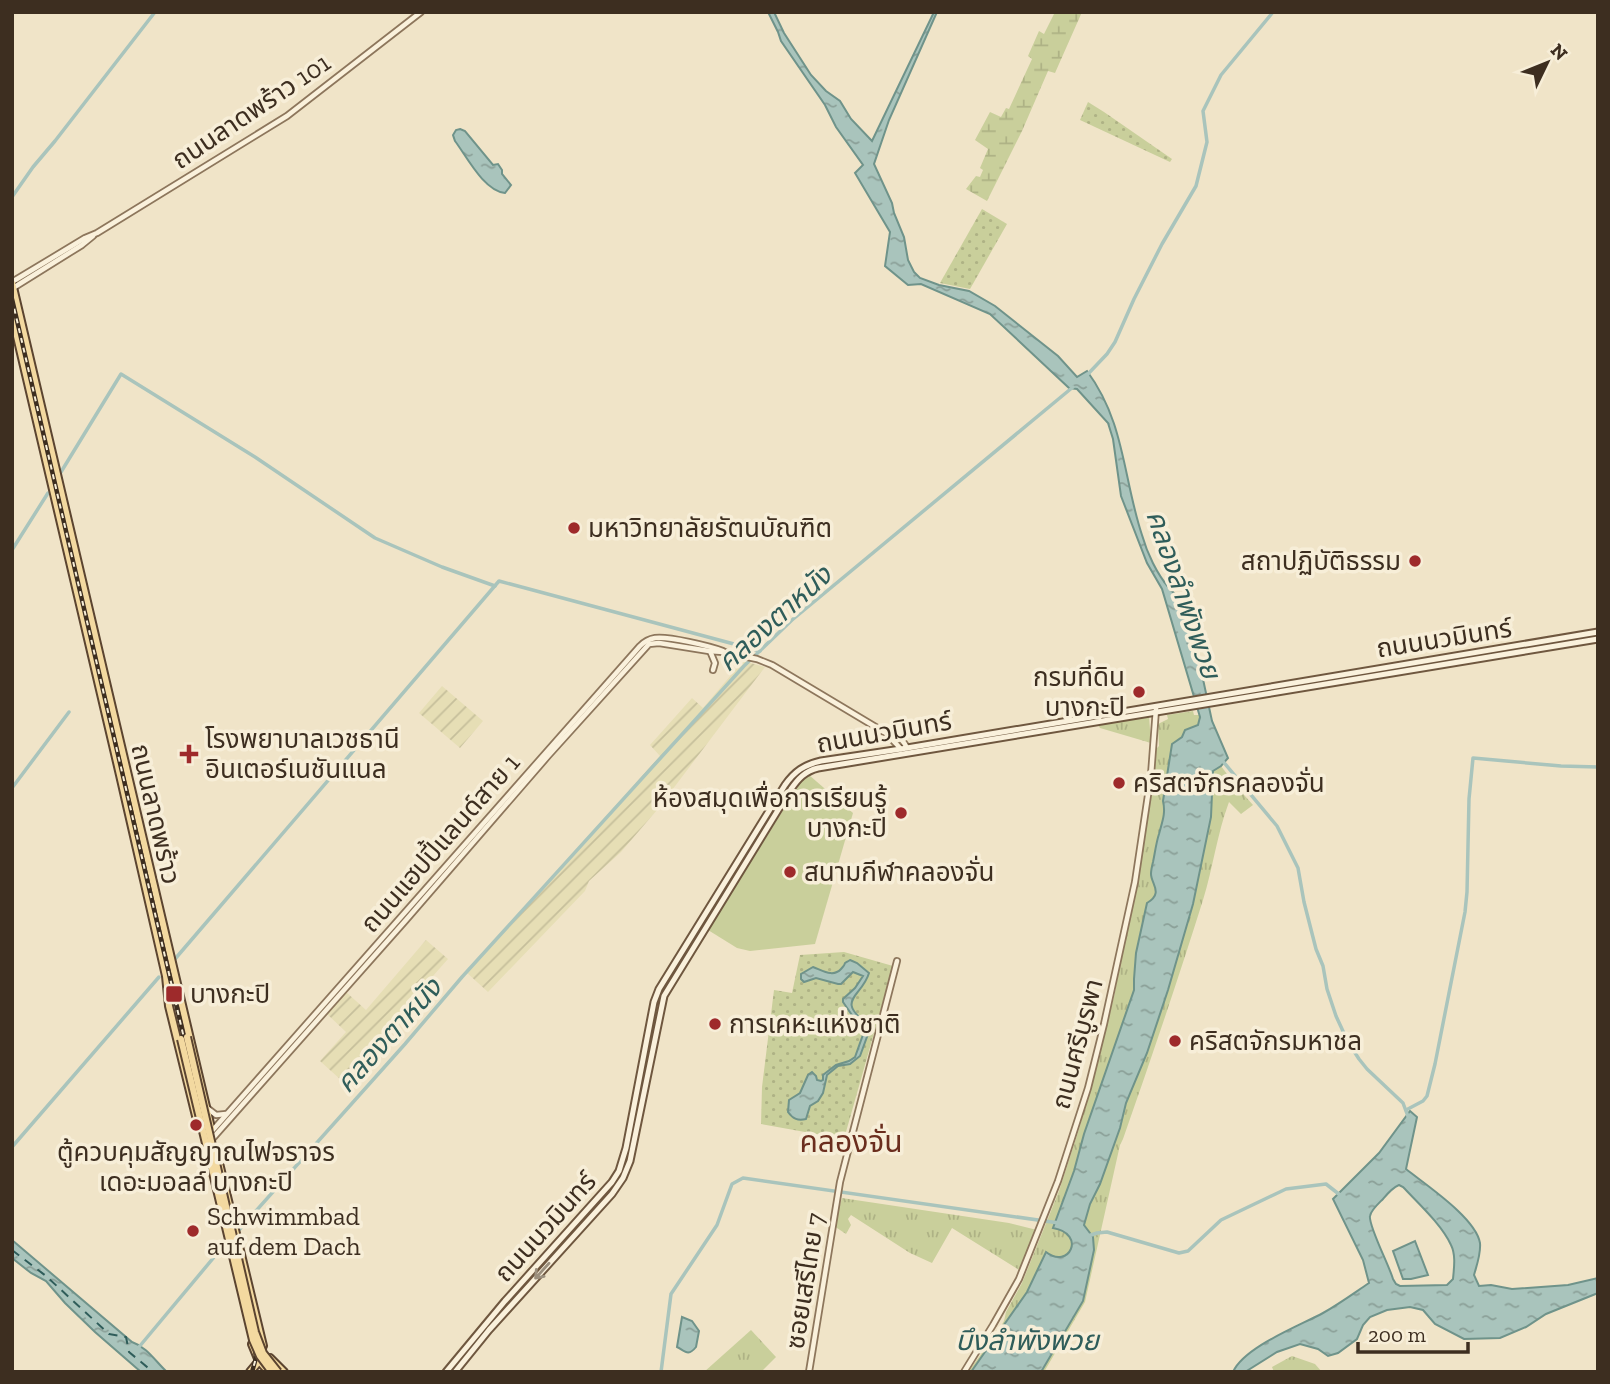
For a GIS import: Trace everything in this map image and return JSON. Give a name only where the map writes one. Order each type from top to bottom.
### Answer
[{"type":"main road","name":"ถนนลาดพร้าว","points":[[13,285],[166,975],[169,1006],[245,1319],[259,1361],[266,1371]]},
{"type":"main road","name":"ถนนลาดพร้าว","points":[[12,315],[75,566]]},
{"type":"main road","name":"ถนนลาดพร้าว","points":[[77,575],[177,979],[262,1342],[269,1357]]},
{"type":"main road","name":"ถนนนวมินทร์","points":[[1208,700],[1598,632]]},
{"type":"main road","name":"ถนนนวมินทร์","points":[[446,1372],[491,1317],[612,1182],[626,1148],[659,989],[785,785],[798,769],[809,764],[904,751],[915,746],[1157,705],[1397,673],[1598,639]]},
{"type":"main road","points":[[1397,666],[1397,673]]},
{"type":"main road","name":"ถนนนวมินทร์","points":[[455,1372],[489,1330],[612,1194],[623,1178],[633,1149],[664,996],[798,779],[806,772],[818,768],[904,751],[1155,712],[1195,702]]},
{"type":"main road","points":[[169,953],[184,1038],[251,1333],[266,1371]]},
{"type":"main road","points":[[166,975],[184,1038],[257,1339],[263,1353],[278,1372]]},
{"type":"main road","points":[[202,1140],[212,1135]]},
{"type":"main road","points":[[266,1371],[269,1357]]},
{"type":"main road","points":[[250,1372],[259,1361],[269,1357]]},
{"type":"main road","points":[[269,1357],[284,1372]]},
{"type":"street","name":"ถนนลาดพร้าว 101","points":[[13,285],[82,245],[97,233],[281,120],[421,12]]},
{"type":"street","name":"ถนนแฮปปี้แลนด์สาย 1","points":[[212,1135],[578,720],[639,646],[647,641],[654,641],[714,648],[723,652]]},
{"type":"street","name":"ถนนแฮปปี้แลนด์สาย 1","points":[[701,647],[757,659],[772,665],[886,734],[904,751]]},
{"type":"street","points":[[710,651],[715,663],[713,670]]},
{"type":"street","name":"ถนนศรีบูรพา","points":[[964,1372],[1013,1291],[1041,1227],[1088,1088],[1119,961],[1143,837],[1157,705]]},
{"type":"street","name":"ถนนแฮปปี้แลนด์สาย 1","points":[[886,734],[890,732],[915,746]]},
{"type":"street","points":[[883,752],[887,745],[886,734]]},
{"type":"street","points":[[902,740],[904,751]]},
{"type":"street","name":"ซอยเสรีไทย 7","points":[[809,1372],[840,1182],[897,961]]},
{"type":"street","name":"ถนนแฮปปี้แลนด์สาย 1","points":[[212,1135],[227,1114],[344,986]]},
{"type":"street","points":[[207,1108],[216,1115],[227,1114]]},
{"type":"shaded area","points":[[743,661],[765,667],[657,810],[621,852],[589,881],[585,891],[488,992],[466,972],[660,756],[650,745],[692,698],[703,708]]},
{"type":"shaded area","points":[[442,686],[483,721],[460,748],[419,713]]},
{"type":"shaded area","points":[[426,940],[448,959],[341,1080],[320,1061],[346,1032],[327,1014],[345,991],[366,1010]]},
{"type":"green space","points":[[1055,12],[1082,12],[1055,73],[1048,71],[987,201],[966,189],[976,176],[980,177],[983,170],[980,168],[988,149],[975,140],[990,112],[1001,117],[1006,108],[1009,109],[1032,59],[1028,56],[1039,31],[1044,34]]},
{"type":"green space","points":[[1088,102],[1172,159],[1170,162],[1080,120]]},
{"type":"green space","points":[[982,209],[1007,224],[970,289],[940,283]]},
{"type":"green space","name":"บึงลำพังพวย","points":[[1193,711],[1194,715],[1200,715],[1221,766],[1253,805],[1241,814],[1229,802],[1194,930],[1120,1145],[1085,1302],[1044,1372],[968,1372],[998,1331],[1022,1283],[1059,1191],[1080,1126],[1114,997],[1145,835],[1156,749],[1159,746],[1158,724],[1168,719],[1167,715]]},
{"type":"green space","points":[[1149,716],[1151,743],[1100,728],[1098,725]]},
{"type":"green space","name":"สนามกีฬาคลองจั่น","points":[[809,775],[853,813],[815,944],[750,951],[737,948],[708,930],[800,783]]},
{"type":"green space","points":[[844,952],[893,966],[844,1139],[761,1124],[762,1087],[774,990],[792,993],[800,955]]},
{"type":"green space","points":[[842,1198],[1009,1223],[1037,1230],[1021,1271],[952,1228],[932,1263],[910,1253],[851,1215],[848,1219],[851,1225],[846,1234],[834,1226]]},
{"type":"green space","points":[[751,1330],[776,1357],[761,1372],[704,1372]]},
{"type":"green space","points":[[1292,1356],[1315,1364],[1322,1372],[1274,1372],[1272,1367]]},
{"type":"water","name":"บึงลำพังพวย","points":[[768,12],[774,12],[811,75],[840,101],[851,119],[872,141],[934,12],[937,12],[889,120],[874,164],[892,203],[904,237],[908,260],[920,278],[969,291],[995,306],[1058,356],[1077,377],[1087,371],[1109,410],[1116,430],[1147,549],[1160,576],[1189,614],[1212,721],[1228,758],[1213,771],[1211,817],[1193,904],[1168,990],[1084,1225],[1093,1237],[1094,1250],[1083,1301],[1041,1372],[971,1372],[1027,1292],[1046,1252],[1062,1257],[1071,1249],[1069,1237],[1063,1231],[1053,1228],[1134,990],[1136,953],[1147,903],[1156,892],[1151,871],[1163,818],[1172,744],[1182,737],[1185,730],[1198,725],[1200,717],[1162,589],[1147,563],[1121,496],[1113,439],[1108,423],[1077,389],[1069,388],[990,314],[921,284],[908,285],[885,266],[890,232],[855,173],[863,165],[781,41]]},
{"type":"water","points":[[460,129],[465,131],[493,165],[498,164],[511,185],[505,193],[490,186],[471,164],[453,135]]},
{"type":"water","points":[[850,960],[869,973],[852,1004],[858,1016],[868,1024],[868,1034],[860,1056],[850,1064],[838,1066],[827,1075],[823,1093],[818,1101],[810,1106],[806,1119],[796,1119],[788,1112],[789,1100],[800,1093],[808,1075],[812,1072],[817,1080],[821,1081],[823,1075],[836,1065],[855,1057],[865,1029],[843,1002],[863,976],[853,972],[838,984],[816,978],[804,982],[801,974],[813,967],[835,973]]},
{"type":"water","points":[[1410,1111],[1417,1117],[1406,1169],[1470,1223],[1480,1243],[1474,1275],[1479,1286],[1512,1289],[1568,1285],[1598,1278],[1598,1293],[1546,1314],[1526,1327],[1500,1338],[1464,1339],[1435,1324],[1423,1310],[1410,1307],[1387,1310],[1370,1317],[1357,1339],[1338,1353],[1328,1356],[1318,1349],[1300,1344],[1277,1352],[1245,1372],[1233,1372],[1248,1354],[1260,1346],[1323,1313],[1369,1283],[1363,1260],[1333,1199],[1379,1153]],"holes":[[[1399,1185],[1436,1222],[1453,1249],[1453,1279],[1447,1285],[1400,1286],[1393,1279],[1372,1228],[1370,1216],[1392,1189]]]},
{"type":"water","points":[[12,1240],[132,1342],[147,1351],[167,1372],[141,1372],[95,1332],[46,1281],[12,1258]]},
{"type":"water","points":[[1415,1241],[1428,1275],[1403,1279],[1393,1251]]},
{"type":"water","points":[[682,1317],[692,1321],[699,1331],[696,1347],[689,1352],[677,1347]]},
{"type":"waterway","name":"คลองจั่น","points":[[12,197],[155,12]]},
{"type":"waterway","name":"คลองตาหนัง","points":[[1087,375],[1115,342],[1162,244],[1196,186],[1207,142],[1203,111],[1221,75],[1273,12]]},
{"type":"waterway","points":[[61,472],[121,374],[255,457],[375,538],[495,586]]},
{"type":"waterway","name":"คลองตาหนัง","points":[[238,1231],[462,977],[744,666],[792,620],[1073,387]]},
{"type":"waterway","points":[[12,550],[48,493]]},
{"type":"waterway","points":[[175,959],[499,581],[760,651]]},
{"type":"waterway","points":[[12,788],[69,712]]},
{"type":"waterway","points":[[1406,1110],[1427,1096],[1465,912],[1473,758],[1598,767]]},
{"type":"waterway","points":[[1221,759],[1277,826],[1298,868],[1316,949],[1336,1016],[1359,1059],[1403,1103],[1409,1119]]},
{"type":"waterway","points":[[12,1147],[159,977]]},
{"type":"waterway","name":"คลองลำพังพวย","points":[[661,1372],[671,1294],[717,1225],[732,1184],[743,1178],[1059,1223]]},
{"type":"waterway","points":[[1088,1236],[1107,1232],[1179,1253],[1188,1251],[1221,1220],[1286,1189],[1326,1184],[1340,1195]]},
{"type":"waterway","name":"คลองตาหนัง","points":[[139,1347],[225,1244]]},
{"type":"ferry route","points":[[12,1250],[46,1276],[109,1334],[126,1337],[129,1352],[153,1372]]},
{"type":"railway","points":[[12,299],[254,1339],[256,1358],[252,1372]]},
{"type":"place","name":"มหาวิทยาลัยรัตนบัณฑิต","points":[[574,528]]},
{"type":"place","name":"สถาปฏิบัติธรรม","points":[[1415,561]]},
{"type":"place","name":"กรมที่ดิน บางกะปิ","points":[[1139,692]]},
{"type":"place","name":"โรงพยาบาลเวชธานี อินเตอร์เนชันแนล","points":[[189,754]]},
{"type":"place","name":"คริสตจักรคลองจั่น","points":[[1119,783]]},
{"type":"place","name":"ห้องสมุดเพื่อการเรียนรู้ บางกะปิ","points":[[901,813]]},
{"type":"place","name":"สนามกีฬาคลองจั่น","points":[[790,872]]},
{"type":"place","name":"บางกะปิ","points":[[174,994]]},
{"type":"place","name":"การเคหะแห่งชาติ","points":[[715,1024]]},
{"type":"place","name":"คริสตจักรมหาชล","points":[[1175,1041]]},
{"type":"place","name":"ตู้ควบคุมสัญญาณไฟจราจร เดอะมอลล์ บางกะปิ","points":[[196,1125]]},
{"type":"place","name":"Schwimmbad auf dem Dach","points":[[193,1231]]},
{"type":"district","name":"คลองจั่น","points":[[851,1142]]}]
